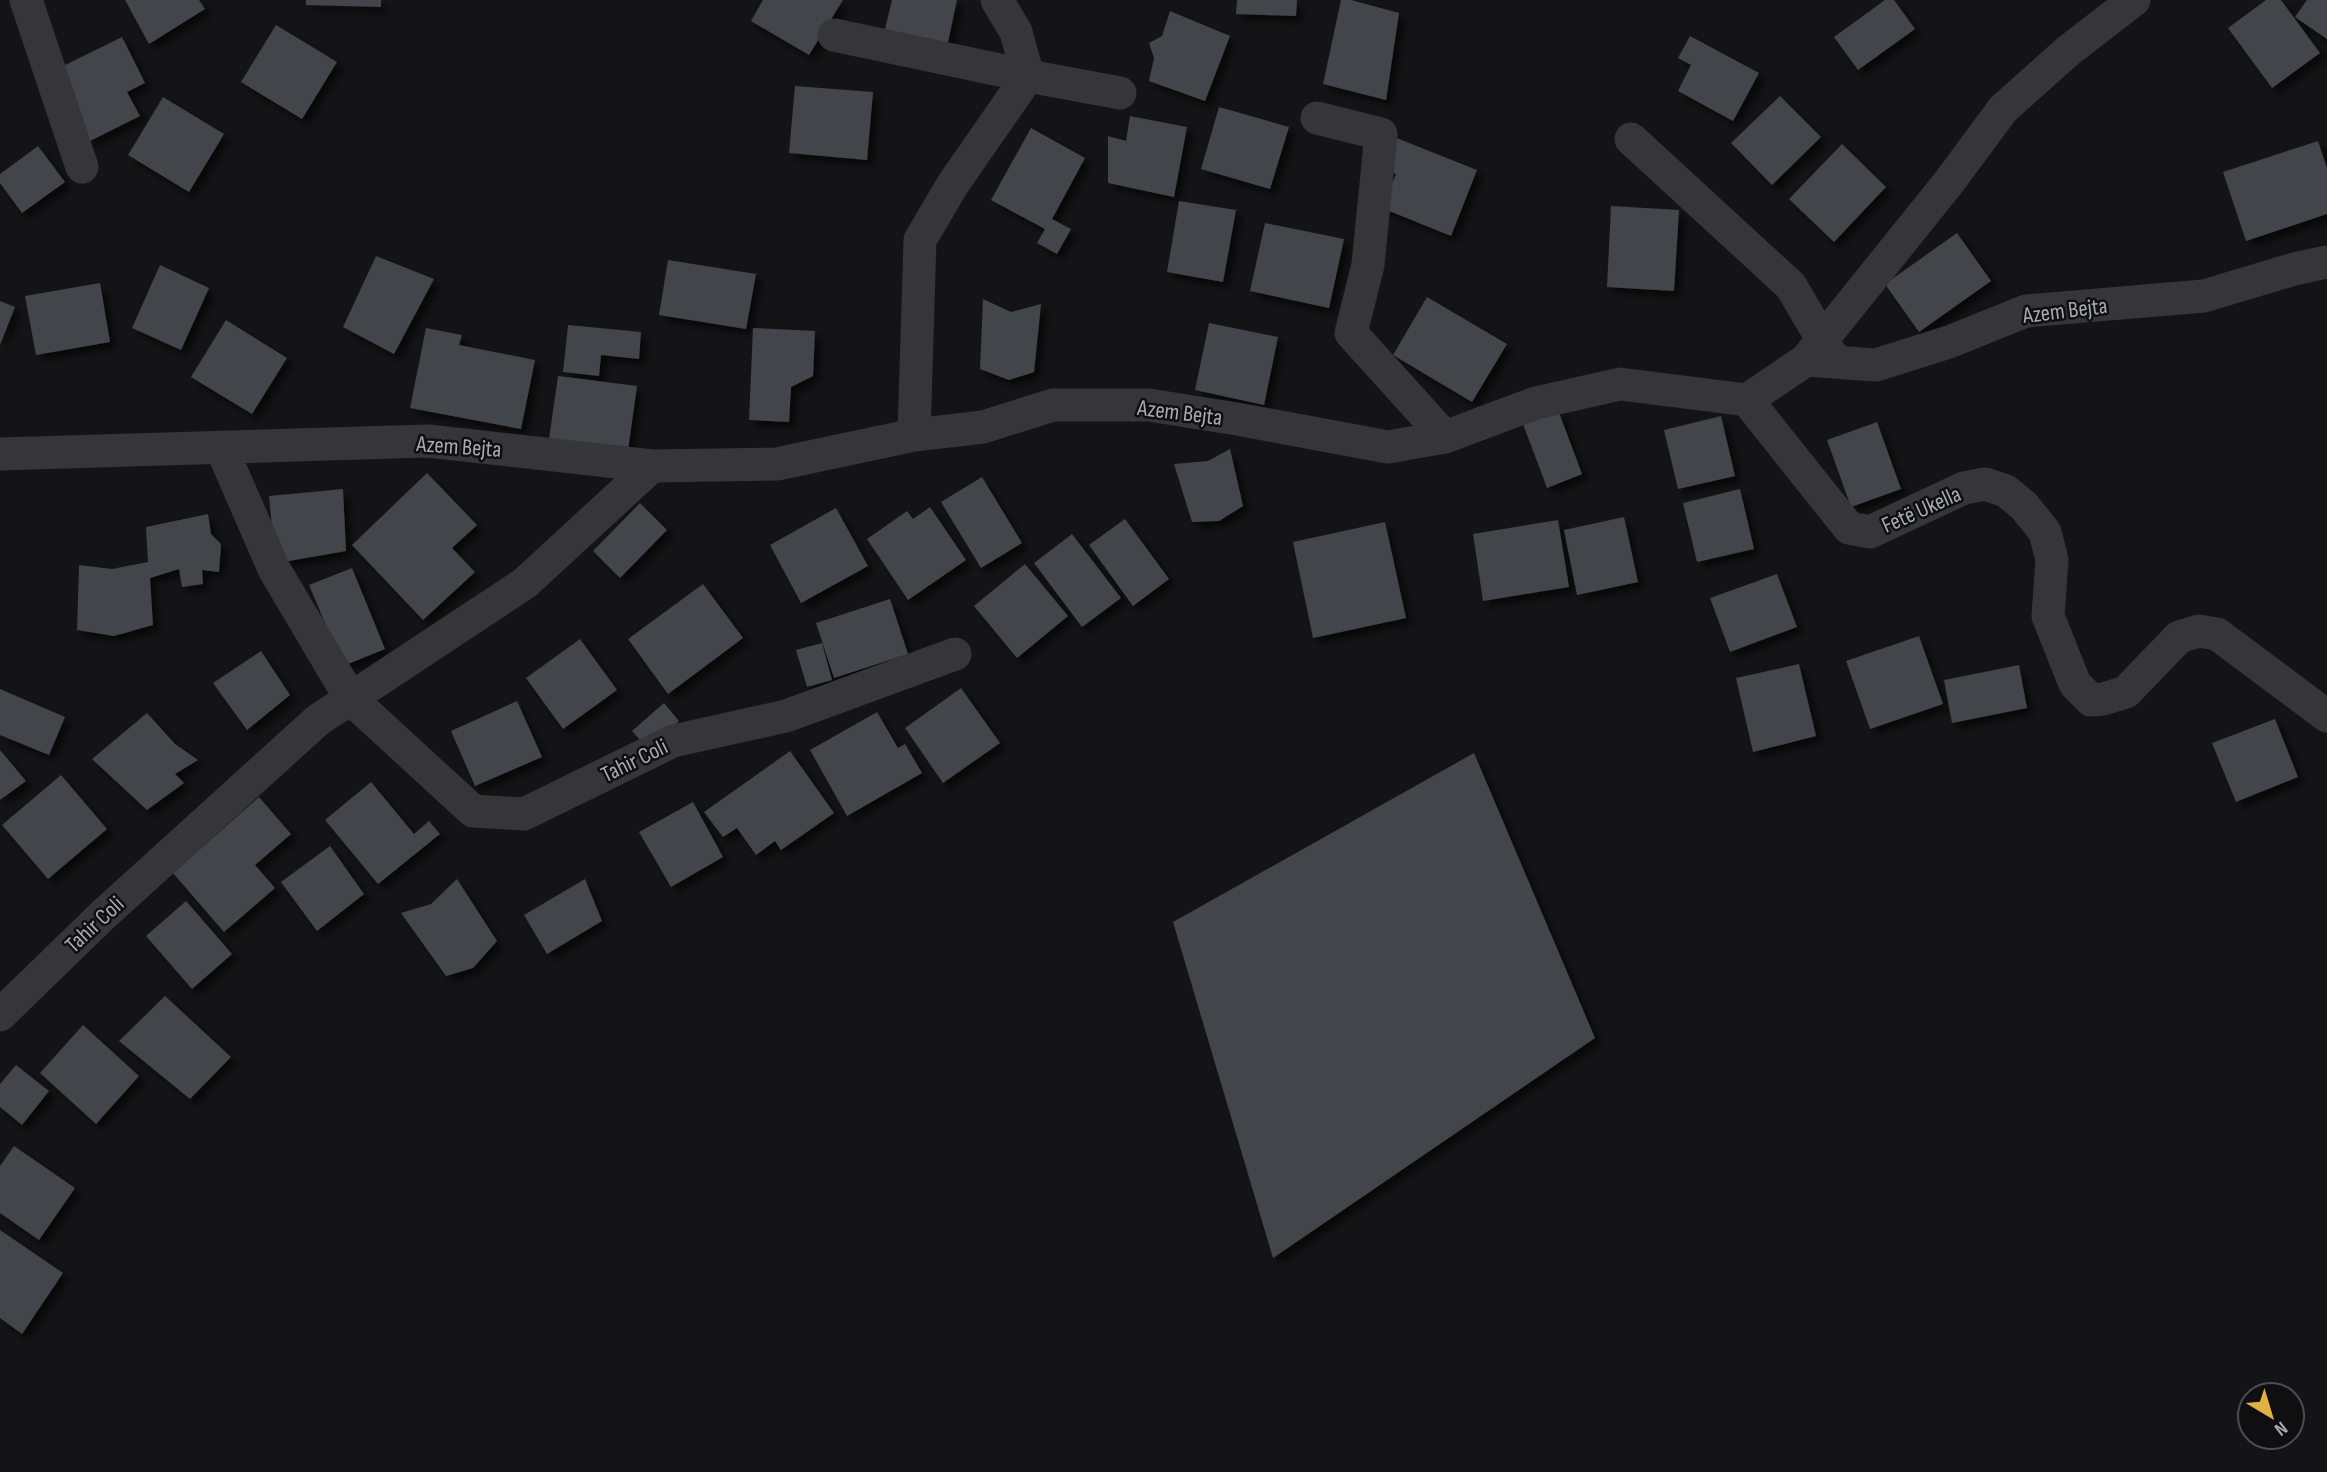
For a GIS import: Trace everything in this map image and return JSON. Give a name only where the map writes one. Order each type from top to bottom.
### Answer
[{"type":"street","points":[[26,0],[82,167]]},
{"type":"street","points":[[997,0],[1016,32],[1028,76]]},
{"type":"street","points":[[1747,400],[1821,354],[2003,109],[2068,51],[2134,0]]},
{"type":"street","points":[[834,35],[1120,93]]},
{"type":"street","points":[[914,435],[920,240],[953,184],[1028,76]]},
{"type":"street","points":[[1317,118],[1381,134],[1368,265],[1351,333],[1445,436]]},
{"type":"street","points":[[1631,139],[1791,286],[1821,354]]},
{"type":"street","name":"Azem Bejta","points":[[1821,354],[1876,365],[1949,342],[2026,311],[2204,296],[2327,262]]},
{"type":"street","name":"Azem Bejta","points":[[0,454],[428,441],[652,466],[777,464],[914,435],[984,427],[1053,405],[1149,405],[1388,447],[1445,436],[1536,403],[1620,384],[1747,400]]},
{"type":"street","name":"Fetë Ukella","points":[[1747,400],[1849,528],[1870,532],[1964,488],[1985,484],[2006,491],[2024,506],[2045,532],[2052,560],[2048,616],[2075,684],[2091,700],[2126,692],[2179,638],[2199,631],[2217,634],[2327,716]]},
{"type":"street","name":"Tahir Coli","points":[[220,447],[274,569],[351,699],[473,811],[524,814],[673,741],[786,716],[955,654]]},
{"type":"street","name":"Tahir Coli","points":[[0,1015],[103,915],[308,729],[525,583],[652,466]]},
{"type":"building","points":[[125,0],[199,0],[205,9],[149,44]]},
{"type":"building","points":[[306,0],[381,0],[381,7],[306,5]]},
{"type":"building","points":[[763,0],[843,0],[809,55],[751,21]]},
{"type":"building","points":[[892,0],[957,0],[947,47],[884,33]]},
{"type":"building","points":[[1237,0],[1297,0],[1296,16],[1236,14]]},
{"type":"building","points":[[1341,0],[1351,0],[1399,13],[1386,100],[1323,84]]},
{"type":"building","points":[[1885,0],[1894,0],[1915,29],[1858,70],[1834,37]]},
{"type":"building","points":[[2266,0],[2281,0],[2320,53],[2272,88],[2228,28]]},
{"type":"building","points":[[2307,0],[2327,0],[2327,39],[2295,17]]},
{"type":"building","points":[[1170,11],[1230,36],[1205,101],[1149,81],[1154,58],[1149,43],[1162,36]]},
{"type":"building","points":[[276,25],[337,62],[302,119],[241,82]]},
{"type":"building","points":[[1690,36],[1759,73],[1733,121],[1678,91],[1691,65],[1678,58]]},
{"type":"building","points":[[122,37],[145,83],[127,92],[140,116],[90,141],[55,70]]},
{"type":"building","points":[[795,86],[873,92],[867,160],[789,153]]},
{"type":"building","points":[[1780,96],[1821,137],[1772,185],[1731,143]]},
{"type":"building","points":[[163,97],[224,134],[189,192],[128,155]]},
{"type":"building","points":[[1219,107],[1289,127],[1270,189],[1201,169]]},
{"type":"building","points":[[1130,116],[1187,127],[1174,197],[1108,183],[1108,136],[1126,141]]},
{"type":"building","points":[[1031,128],[1085,158],[1052,219],[1071,229],[1057,254],[1037,243],[1045,229],[991,200]]},
{"type":"building","points":[[1394,137],[1477,170],[1451,236],[1382,208],[1396,174],[1381,168]]},
{"type":"building","points":[[2318,141],[2327,168],[2327,214],[2246,241],[2223,172]]},
{"type":"building","points":[[1842,144],[1886,187],[1834,242],[1789,199]]},
{"type":"building","points":[[38,146],[65,182],[22,213],[0,183],[0,174]]},
{"type":"building","points":[[1179,201],[1236,210],[1223,282],[1167,272]]},
{"type":"building","points":[[1611,206],[1679,210],[1674,291],[1607,287]]},
{"type":"building","points":[[1265,223],[1344,239],[1329,308],[1250,291]]},
{"type":"building","points":[[1957,233],[1991,281],[1919,332],[1885,284]]},
{"type":"building","points":[[376,256],[434,279],[394,354],[343,327]]},
{"type":"building","points":[[668,260],[756,274],[746,329],[659,315]]},
{"type":"building","points":[[160,265],[209,288],[181,350],[132,328]]},
{"type":"building","points":[[100,283],[110,342],[36,355],[25,296]]},
{"type":"building","points":[[1427,297],[1507,344],[1472,402],[1393,355]]},
{"type":"building","points":[[983,299],[1011,312],[1041,304],[1034,372],[1009,380],[980,369]]},
{"type":"building","points":[[0,301],[15,307],[0,345]]},
{"type":"building","points":[[226,320],[287,358],[252,414],[191,377]]},
{"type":"building","points":[[1209,323],[1278,337],[1264,405],[1195,390]]},
{"type":"building","points":[[568,325],[641,332],[639,359],[601,355],[599,376],[563,372]]},
{"type":"building","points":[[426,328],[462,335],[459,345],[535,360],[521,429],[410,408]]},
{"type":"building","points":[[753,328],[815,331],[813,376],[791,387],[789,422],[749,420]]},
{"type":"building","points":[[558,376],[637,386],[628,450],[549,439]]},
{"type":"building","points":[[1558,410],[1582,474],[1547,488],[1523,424]]},
{"type":"building","points":[[1721,416],[1735,476],[1678,489],[1664,430]]},
{"type":"building","points":[[1877,422],[1901,489],[1851,507],[1827,440]]},
{"type":"building","points":[[1230,449],[1243,506],[1219,521],[1192,522],[1174,464],[1208,461]]},
{"type":"building","points":[[427,473],[477,525],[452,548],[475,572],[423,620],[352,545]]},
{"type":"building","points":[[982,477],[1022,543],[981,568],[941,502]]},
{"type":"building","points":[[343,489],[346,551],[283,562],[273,538],[269,496]]},
{"type":"building","points":[[1740,489],[1754,549],[1697,562],[1683,503]]},
{"type":"building","points":[[640,503],[667,530],[620,578],[593,551]]},
{"type":"building","points":[[930,507],[966,560],[908,600],[867,539],[907,511],[913,519]]},
{"type":"building","points":[[836,508],[868,566],[801,603],[770,545]]},
{"type":"building","points":[[208,514],[211,534],[221,544],[219,572],[202,570],[203,584],[182,587],[179,569],[150,578],[153,625],[114,636],[77,630],[79,565],[112,569],[148,562],[146,527]]},
{"type":"building","points":[[1624,517],[1638,582],[1577,595],[1564,530]]},
{"type":"building","points":[[1125,519],[1169,579],[1133,606],[1089,545]]},
{"type":"building","points":[[1558,520],[1569,587],[1483,601],[1473,534]]},
{"type":"building","points":[[1385,522],[1406,618],[1313,638],[1293,542]]},
{"type":"building","points":[[1072,534],[1121,598],[1082,627],[1034,563]]},
{"type":"building","points":[[1025,564],[1068,616],[1017,658],[974,606]]},
{"type":"building","points":[[352,568],[385,649],[343,666],[309,585]]},
{"type":"building","points":[[1777,574],[1797,627],[1730,652],[1710,598]]},
{"type":"building","points":[[703,584],[743,638],[668,694],[628,639]]},
{"type":"building","points":[[890,599],[908,654],[834,678],[816,623]]},
{"type":"building","points":[[1919,636],[1943,704],[1870,729],[1846,661]]},
{"type":"building","points":[[580,639],[617,690],[563,729],[526,678]]},
{"type":"building","points":[[822,643],[832,680],[807,687],[796,650]]},
{"type":"building","points":[[261,651],[290,695],[247,730],[213,683]]},
{"type":"building","points":[[1799,664],[1816,736],[1753,752],[1736,678]]},
{"type":"building","points":[[2019,665],[2027,708],[1952,723],[1944,680]]},
{"type":"building","points":[[961,688],[1000,743],[943,783],[905,728]]},
{"type":"building","points":[[0,689],[65,717],[49,755],[0,735]]},
{"type":"building","points":[[517,701],[542,757],[475,786],[451,731]]},
{"type":"building","points":[[664,703],[679,721],[647,748],[632,731]]},
{"type":"building","points":[[877,712],[898,748],[905,744],[922,773],[847,816],[810,750]]},
{"type":"building","points":[[147,713],[175,744],[198,760],[175,774],[184,783],[147,810],[92,759]]},
{"type":"building","points":[[2275,719],[2298,777],[2236,802],[2212,743]]},
{"type":"building","points":[[0,750],[26,781],[0,800]]},
{"type":"building","points":[[790,751],[834,813],[781,850],[775,841],[756,855],[737,828],[723,837],[704,812]]},
{"type":"building","points":[[1474,753],[1595,1038],[1273,1258],[1173,922]]},
{"type":"building","points":[[61,775],[107,829],[48,879],[2,825]]},
{"type":"building","points":[[371,782],[414,834],[429,821],[440,834],[378,884],[325,820]]},
{"type":"building","points":[[259,797],[291,834],[255,865],[275,888],[224,932],[173,873]]},
{"type":"building","points":[[693,802],[723,857],[671,887],[639,832]]},
{"type":"building","points":[[330,846],[364,894],[317,931],[281,882]]},
{"type":"building","points":[[457,879],[497,941],[473,968],[446,976],[401,913],[431,904]]},
{"type":"building","points":[[585,879],[602,921],[547,954],[524,915]]},
{"type":"building","points":[[186,901],[232,954],[192,989],[146,936]]},
{"type":"building","points":[[165,996],[231,1057],[190,1099],[119,1041]]},
{"type":"building","points":[[83,1025],[139,1076],[96,1124],[40,1073]]},
{"type":"building","points":[[16,1065],[49,1091],[22,1125],[0,1107],[0,1084]]},
{"type":"building","points":[[14,1146],[75,1188],[39,1240],[0,1213],[0,1166]]},
{"type":"building","points":[[0,1230],[63,1273],[22,1334],[0,1318]]}]
